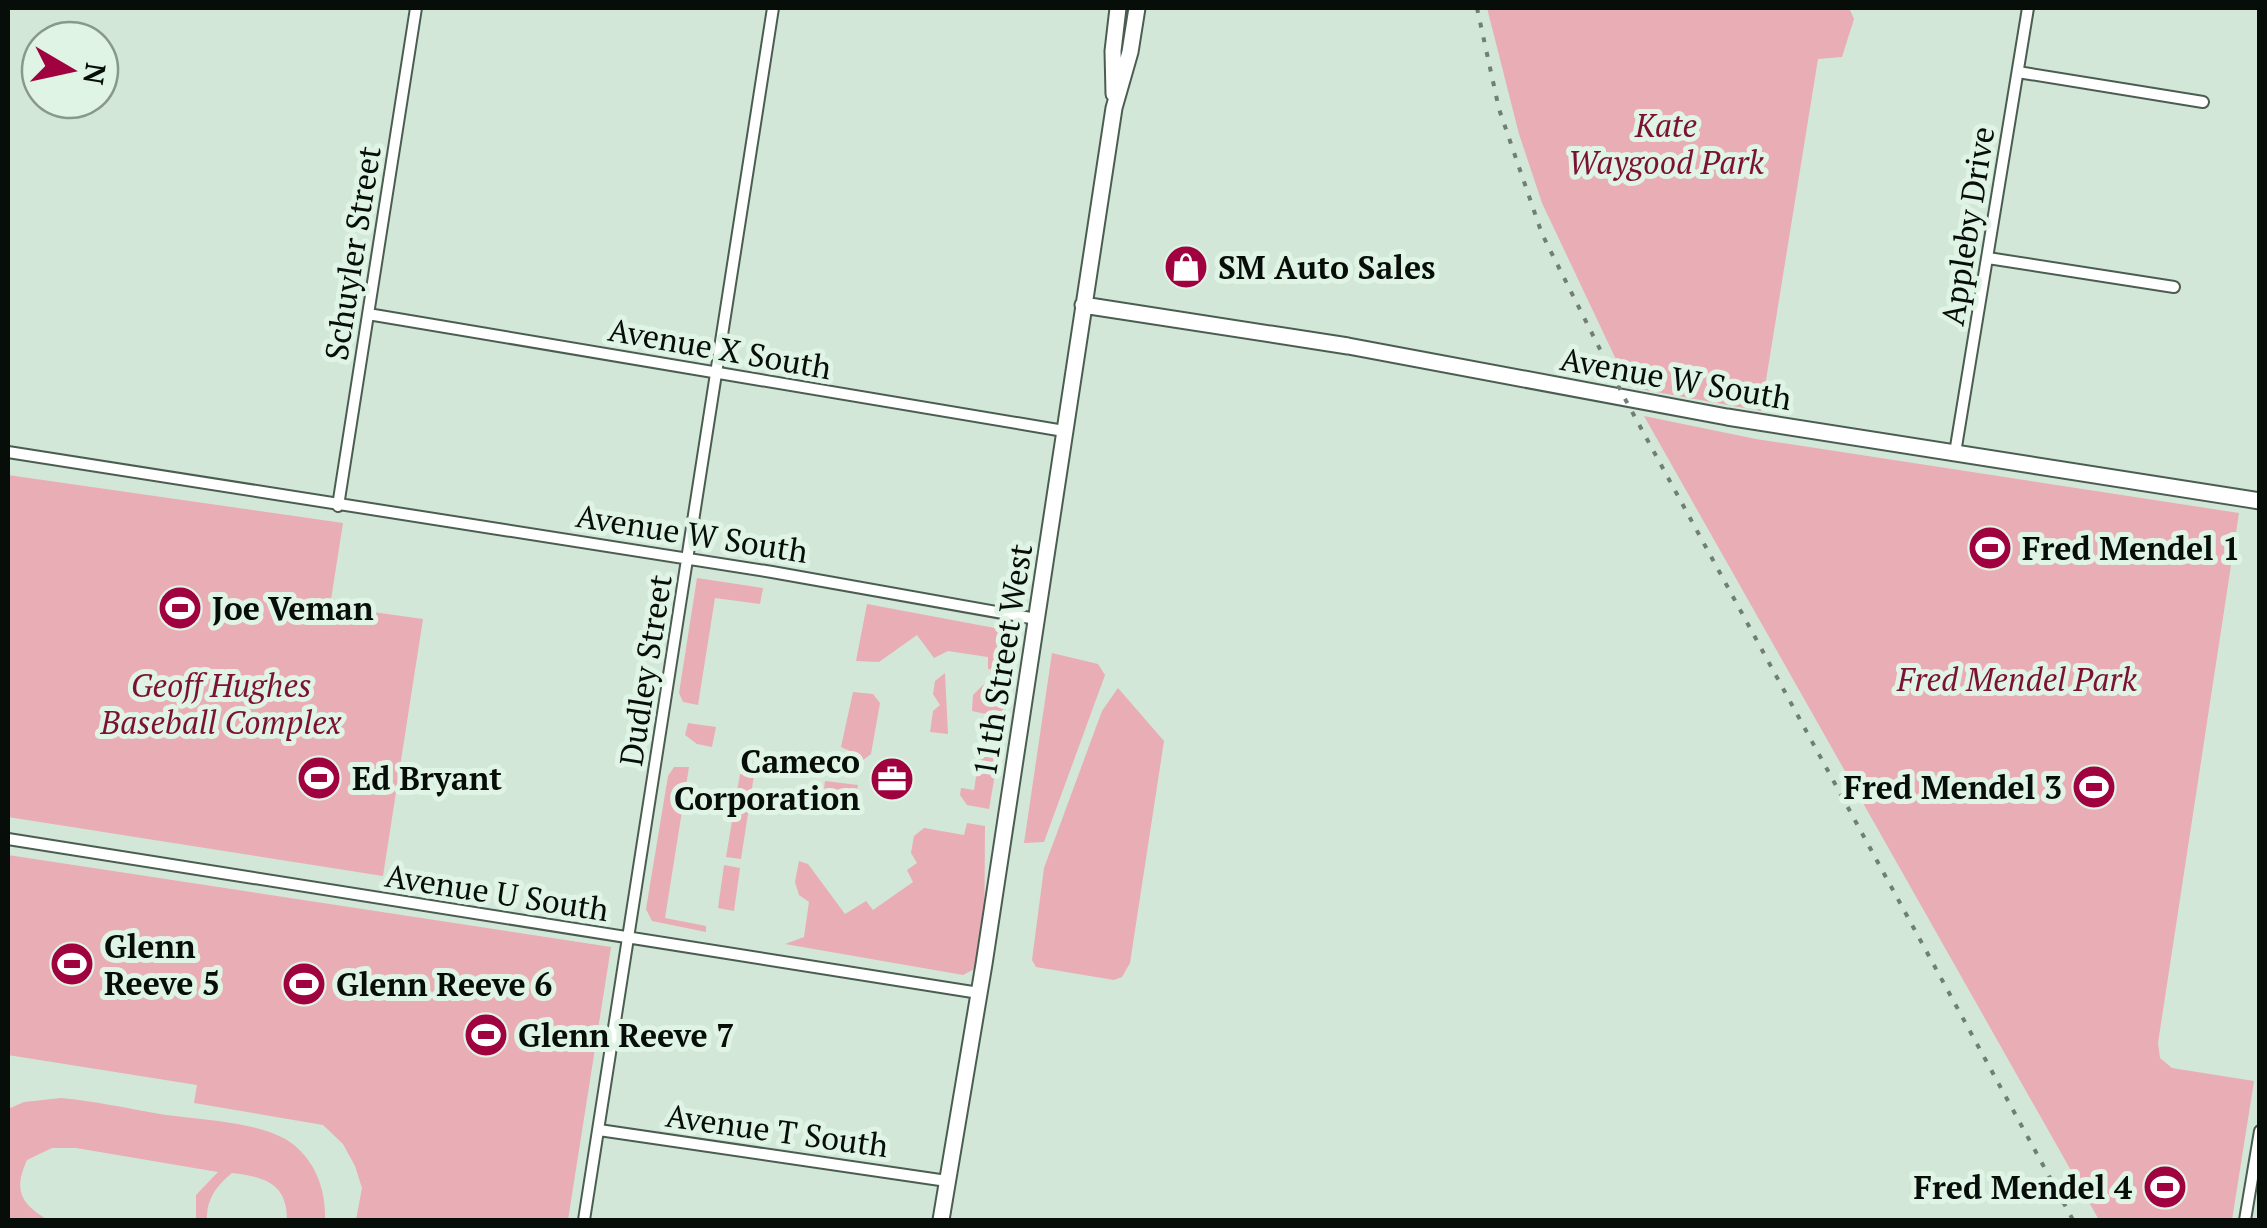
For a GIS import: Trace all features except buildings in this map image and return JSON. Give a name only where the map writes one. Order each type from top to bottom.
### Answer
[{"type":"main road","name":"11th Street West","points":[[1114,108],[1113,51],[1118,8]]},
{"type":"main road","name":"11th Street West","points":[[941,1220],[980,993],[1082,305],[1114,108],[1130,52],[1137,8]]},
{"type":"main road","name":"Avenue W South","points":[[1082,305],[1368,349],[1710,414],[2260,501]]},
{"type":"street","name":"Schuyler Street","points":[[338,506],[416,8]]},
{"type":"street","name":"Dudley Street","points":[[584,1220],[773,8]]},
{"type":"street","name":"Appleby Drive","points":[[1955,453],[2028,8]]},
{"type":"street","points":[[2018,72],[2203,102]]},
{"type":"street","points":[[1988,258],[2174,287]]},
{"type":"street","name":"Avenue X South","points":[[368,314],[1064,431]]},
{"type":"street","name":"Avenue W South","points":[[8,452],[1036,619]]},
{"type":"street","name":"Avenue U South","points":[[8,839],[980,993]]},
{"type":"street","name":"Avenue T South","points":[[599,1130],[948,1181]]},
{"type":"street","points":[[2244,1220],[2253,1207],[2260,1131]]},
{"type":"green space","name":"Kate Waygood Park","points":[[1487,8],[1849,8],[1854,19],[1842,57],[1818,59],[1761,411],[1629,387],[1542,203],[1519,134]]},
{"type":"green space","name":"Fred Mendel Park","points":[[1644,416],[1756,439],[2239,513],[2158,1043],[2160,1058],[2172,1068],[2254,1081],[2232,1220],[2099,1220]]},
{"type":"green space","name":"Geoff Hughes Baseball Complex","points":[[8,475],[343,523],[330,606],[423,619],[383,876],[8,817]]},
{"type":"green space","points":[[697,578],[763,588],[760,604],[715,598],[698,705],[683,702],[679,693]]},
{"type":"green space","points":[[867,604],[1016,632],[1013,672],[988,669],[988,657],[948,651],[934,658],[917,635],[879,662],[856,661]]},
{"type":"green space","points":[[1052,653],[1098,664],[1105,675],[1044,842],[1024,843]]},
{"type":"green space","points":[[945,673],[948,734],[930,732],[933,711],[940,705],[933,694],[935,681]]},
{"type":"green space","points":[[983,685],[1010,687],[989,809],[967,805],[960,795],[961,788],[974,790],[986,714],[972,711],[973,695]]},
{"type":"green space","points":[[1118,688],[1164,741],[1130,963],[1122,977],[1114,980],[1036,967],[1032,960],[1044,868],[1102,711]]},
{"type":"green space","points":[[853,692],[873,694],[880,703],[871,754],[845,774],[823,771],[852,752],[841,747]]},
{"type":"green space","points":[[688,723],[716,727],[712,747],[697,744],[685,735]]},
{"type":"green space","points":[[674,767],[689,767],[665,918],[706,926],[706,932],[652,921],[646,909],[668,776]]},
{"type":"green space","points":[[740,774],[754,775],[741,859],[726,857]]},
{"type":"green space","points":[[825,781],[858,785],[855,801],[838,812],[824,789]]},
{"type":"green space","points":[[967,823],[985,826],[984,964],[963,975],[785,944],[804,937],[809,902],[799,895],[795,882],[799,861],[808,864],[845,914],[866,901],[873,910],[913,882],[907,870],[917,863],[911,853],[914,836],[924,828],[964,835]]},
{"type":"green space","points":[[8,855],[611,947],[568,1220],[356,1220],[362,1188],[355,1166],[343,1144],[323,1125],[194,1103],[197,1085],[8,1055]]},
{"type":"green space","points":[[724,865],[740,868],[734,911],[718,908]]},
{"type":"green space","points":[[61,1098],[230,1123],[281,1137],[302,1153],[314,1170],[322,1189],[325,1220],[287,1220],[283,1198],[272,1184],[232,1173],[213,1194],[207,1220],[196,1220],[196,1195],[218,1172],[76,1148],[52,1148],[27,1160],[20,1188],[31,1208],[48,1220],[8,1220],[8,1109],[24,1102]]},
{"type":"railway","points":[[1477,8],[1499,109],[1542,234],[1624,397],[2073,1220]]},
{"type":"place","name":"SM Auto Sales","points":[[1186,267]]},
{"type":"place","name":"Fred Mendel 1","points":[[1990,548]]},
{"type":"place","name":"Joe Veman","points":[[180,608]]},
{"type":"place","name":"Ed Bryant","points":[[319,778]]},
{"type":"place","name":"Cameco Corporation","points":[[892,779]]},
{"type":"place","name":"Fred Mendel 3","points":[[2094,787]]},
{"type":"place","name":"Glenn Reeve 5","points":[[72,964]]},
{"type":"place","name":"Glenn Reeve 6","points":[[304,984]]},
{"type":"place","name":"Glenn Reeve 7","points":[[486,1035]]},
{"type":"place","name":"Fred Mendel 4","points":[[2165,1187]]}]
